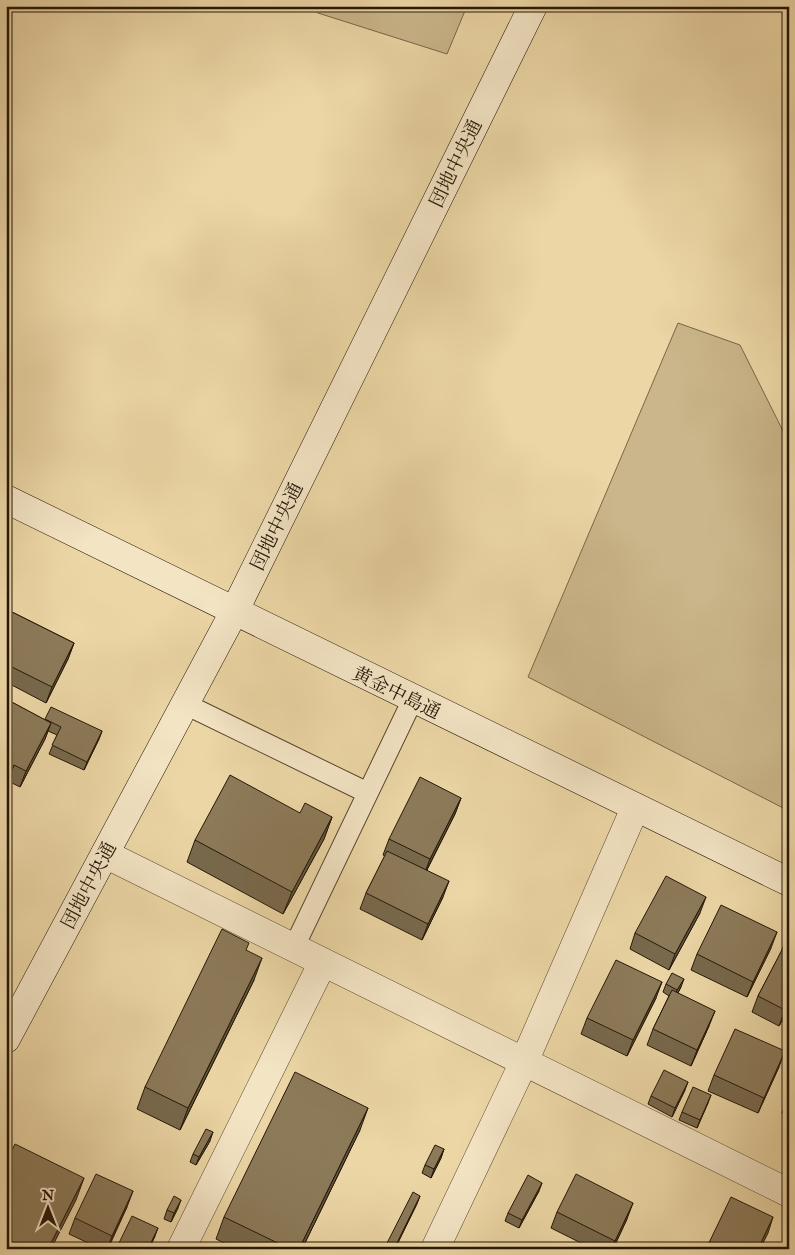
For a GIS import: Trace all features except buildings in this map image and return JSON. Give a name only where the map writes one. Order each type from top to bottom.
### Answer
[{"type":"street","name":"団地中央通","points":[[6,1039],[234,612],[533,6]]},
{"type":"street","name":"黄金中島通","points":[[6,499],[413,700],[789,882]]},
{"type":"street","points":[[435,1249],[524,1062],[635,808]]},
{"type":"street","points":[[105,854],[789,1193]]},
{"type":"street","points":[[181,1249],[323,962]]},
{"type":"lane","points":[[294,947],[413,700]]},
{"type":"lane","points":[[185,704],[368,793]]},
{"type":"shaded area","points":[[306,6],[467,6],[447,54],[318,13]]},
{"type":"shaded area","points":[[678,323],[740,345],[786,437],[789,433],[789,811],[528,677]]}]
